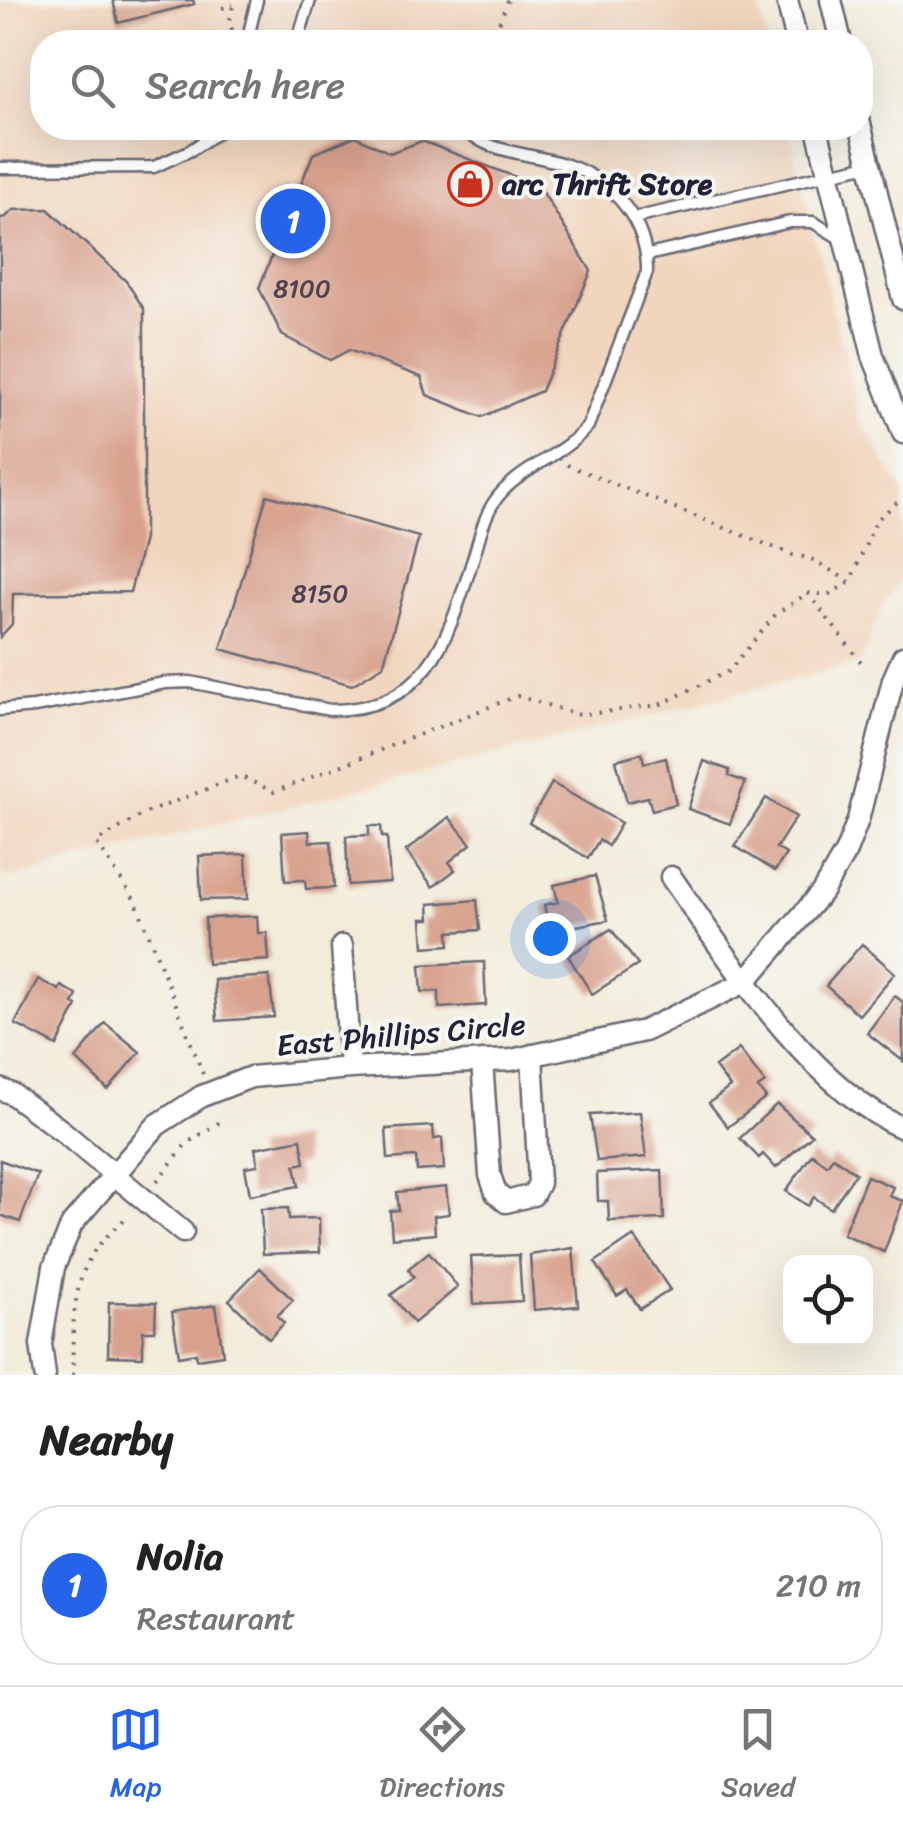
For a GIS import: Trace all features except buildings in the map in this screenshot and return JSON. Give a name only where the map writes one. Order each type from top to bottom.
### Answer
[{"type":"street","points":[[787,0],[794,30]]},
{"type":"street","points":[[831,0],[838,30]]},
{"type":"street","points":[[820,140],[872,356],[903,433]]},
{"type":"street","points":[[864,140],[903,299]]},
{"type":"street","name":"East Phillips Circle","points":[[44,1375],[42,1344],[54,1267],[72,1224],[157,1124],[202,1096],[251,1077],[532,1055],[644,1031],[745,982],[822,892],[846,851],[858,820],[893,680],[903,657]]},
{"type":"street","points":[[671,877],[745,982],[816,1065],[886,1121],[903,1128]]},
{"type":"street","points":[[342,946],[350,1068]]},
{"type":"street","points":[[482,1061],[490,1175],[496,1193],[506,1202],[533,1195],[539,1183],[532,1055]]},
{"type":"street","points":[[0,1089],[50,1122],[182,1232]]},
{"type":"lane","points":[[250,30],[257,0]]},
{"type":"lane","points":[[301,30],[310,0]]},
{"type":"lane","points":[[0,168],[154,167],[205,140]]},
{"type":"lane","points":[[0,710],[34,708],[177,683],[330,710],[352,710],[393,698],[431,666],[443,646],[486,515],[509,485],[572,444],[588,426],[647,272],[648,256],[634,218],[617,196],[590,174],[480,140]]},
{"type":"lane","points":[[634,218],[870,165]]},
{"type":"lane","points":[[648,256],[790,222],[813,222],[844,240]]},
{"type":"path","points":[[497,30],[508,0]]},
{"type":"path","points":[[222,8],[233,5]]},
{"type":"path","points":[[550,458],[792,556],[810,558],[850,582]]},
{"type":"path","points":[[203,1074],[136,902],[96,842],[143,814],[240,776],[274,792],[517,696],[580,715],[659,706],[729,671],[776,614],[808,593],[828,595],[850,582],[876,521],[903,497]]},
{"type":"path","points":[[808,593],[861,662]]},
{"type":"path","points":[[73,1375],[72,1331],[80,1287],[94,1250],[187,1143],[223,1120]]},
{"type":"shaded area","points":[[0,0],[757,0],[765,30],[30,30],[30,140],[791,140],[860,419],[903,492],[903,577],[883,602],[861,662],[0,880]]},
{"type":"place","name":"arc Thrift Store","points":[[470,184]]},
{"type":"place","name":"Nolia","points":[[293,221]]}]
